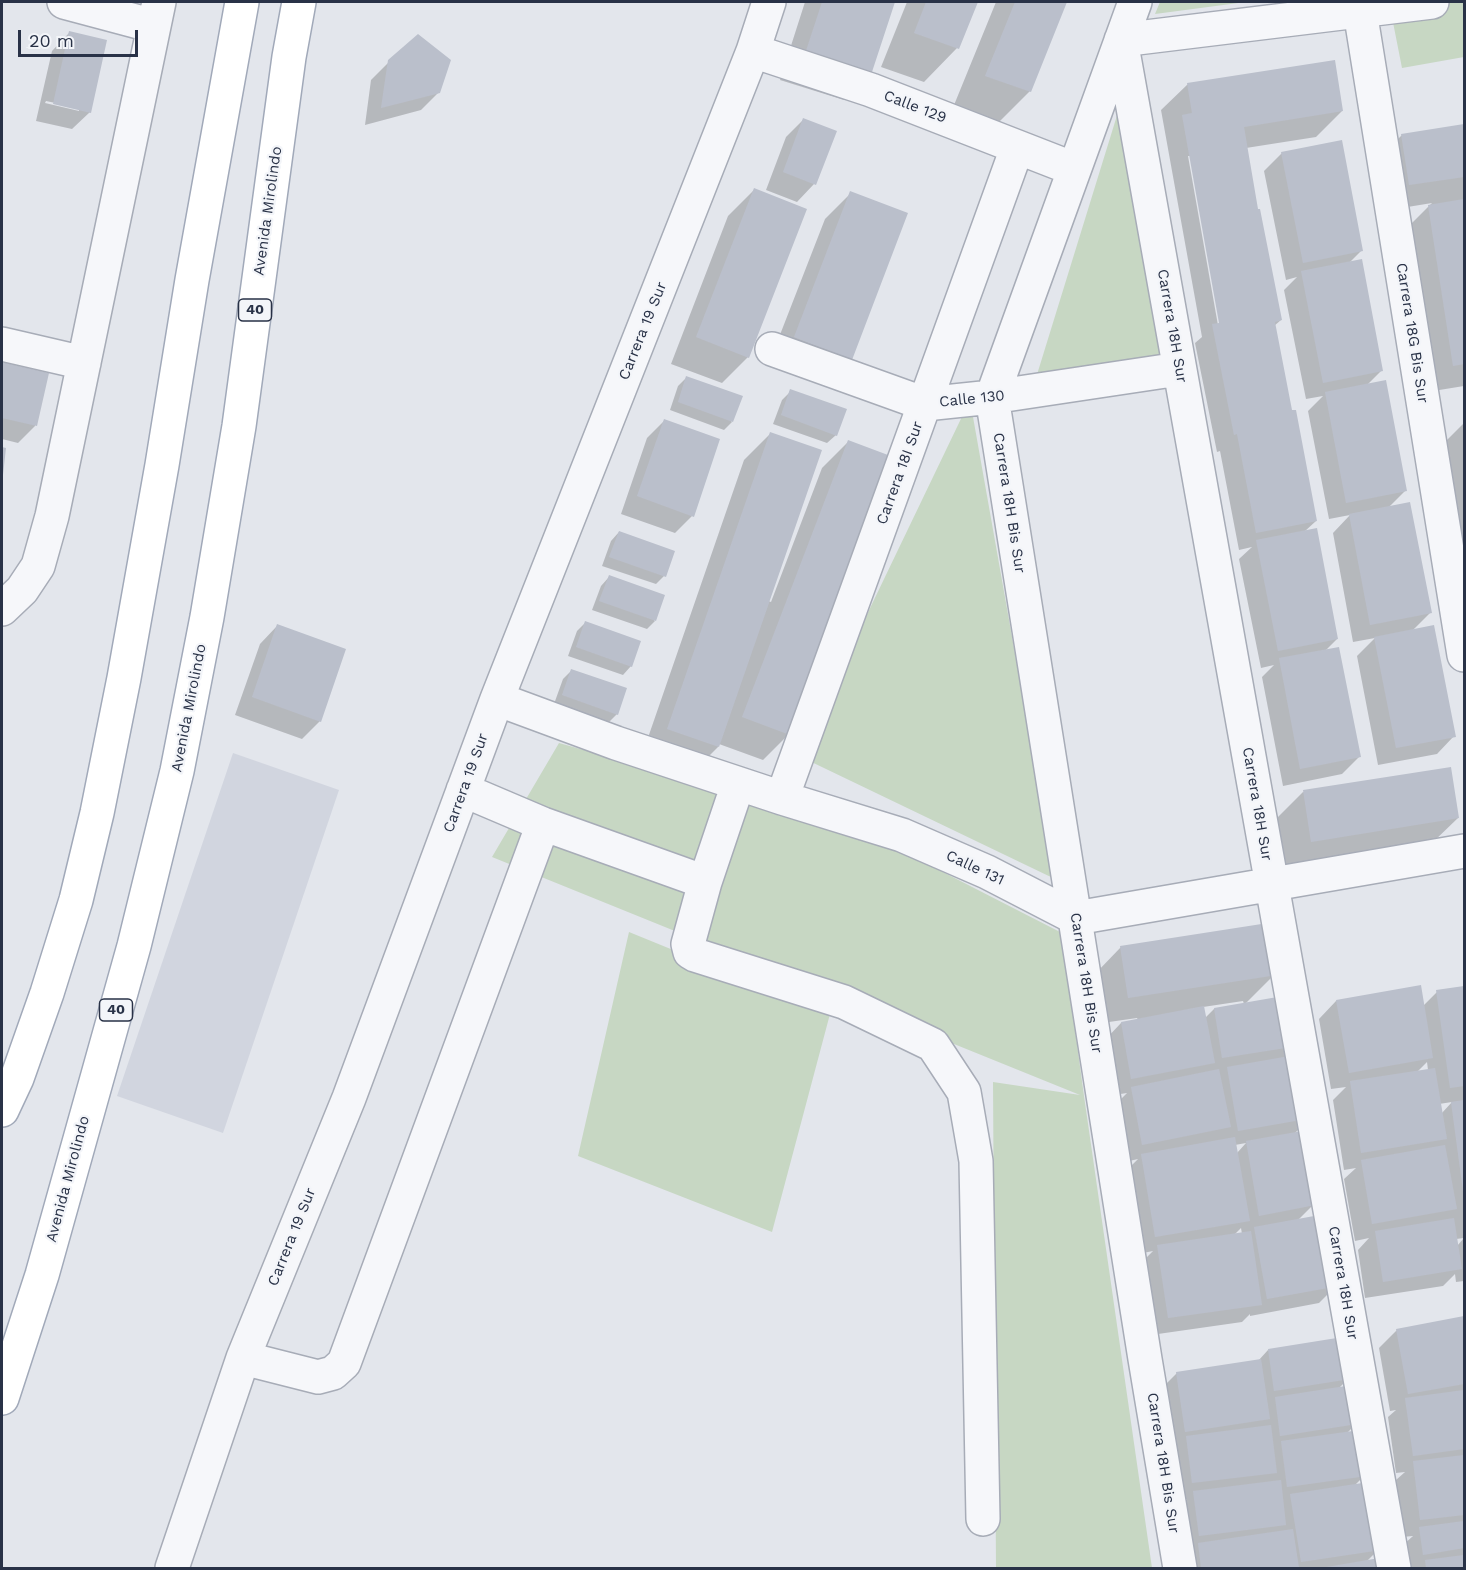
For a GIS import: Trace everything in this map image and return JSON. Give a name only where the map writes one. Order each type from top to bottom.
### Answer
[{"type":"main road","points":[[2,1110],[18,1078],[47,993],[76,900],[97,813],[124,678],[242,2]]},
{"type":"main road","name":"Avenida Mirolindo","points":[[2,1398],[42,1275],[134,946],[177,771],[207,617],[239,426],[298,2]]},
{"type":"street","points":[[2,609],[22,590],[38,566],[51,516],[156,14],[64,2]]},
{"type":"street","name":"Carrera 19 Sur","points":[[172,1569],[243,1359],[349,1098],[497,699],[753,51],[769,2]]},
{"type":"street","points":[[992,397],[1135,2]]},
{"type":"street","points":[[1121,40],[1432,2]]},
{"type":"street","name":"Carrera 18G Bis Sur","points":[[1360,11],[1464,655]]},
{"type":"street","name":"Carrera 18H Sur","points":[[1121,40],[1394,1569]]},
{"type":"street","name":"Calle 129","points":[[753,51],[871,90],[1074,169]]},
{"type":"street","name":"Carrera 18I Sur","points":[[782,798],[1017,148]]},
{"type":"street","points":[[2,344],[84,363]]},
{"type":"street","name":"Calle 130","points":[[772,349],[925,404],[992,397],[1179,369]]},
{"type":"street","name":"Carrera 18H Bis Sur","points":[[992,397],[1180,1569]]},
{"type":"street","name":"Calle 131","points":[[497,699],[616,744],[902,835],[987,872],[1076,918]]},
{"type":"street","points":[[738,784],[705,882],[688,944],[690,952],[844,1002],[933,1045],[964,1092],[976,1161],[983,1519]]},
{"type":"street","points":[[463,790],[543,824],[705,882]]},
{"type":"street","points":[[243,1359],[318,1377],[333,1372],[344,1363],[543,824]]},
{"type":"street","points":[[1076,918],[1464,851]]},
{"type":"shaded area","points":[[233,753],[339,790],[223,1133],[117,1096]]},
{"type":"green space","points":[[1160,2],[1246,2],[1155,14]]},
{"type":"green space","points":[[1389,2],[1464,2],[1464,57],[1402,68]]},
{"type":"green space","points":[[1123,96],[1174,361],[1035,381]]},
{"type":"green space","points":[[970,400],[1055,879],[799,756]]},
{"type":"green space","points":[[559,743],[851,825],[1062,933],[1152,1568],[996,1568],[993,1082],[1080,1095],[492,857]]},
{"type":"green space","points":[[629,932],[830,1014],[772,1232],[578,1156]]},
{"type":"building","points":[[822,2],[895,2],[871,75],[805,54]]},
{"type":"building","points":[[926,2],[978,2],[959,49],[914,33]]},
{"type":"building","points":[[1015,2],[1067,2],[1031,92],[985,76]]},
{"type":"building","points":[[69,31],[107,40],[91,113],[53,104]]},
{"type":"building","points":[[418,34],[451,60],[440,93],[381,108],[388,60]]},
{"type":"building","points":[[1335,60],[1343,111],[1244,127],[1258,209],[1260,209],[1282,320],[1275,322],[1292,410],[1296,410],[1317,521],[1256,533],[1237,434],[1234,435],[1212,324],[1219,323],[1182,115],[1192,113],[1187,83]]},
{"type":"building","points":[[803,118],[837,131],[816,185],[783,172]]},
{"type":"building","points":[[1464,124],[1464,177],[1409,185],[1401,134]]},
{"type":"building","points":[[1342,140],[1363,251],[1303,263],[1281,152]]},
{"type":"building","points":[[754,188],[807,209],[749,358],[696,337]]},
{"type":"building","points":[[850,191],[908,213],[852,360],[794,337]]},
{"type":"building","points":[[1464,199],[1464,364],[1453,366],[1428,205]]},
{"type":"building","points":[[1362,259],[1383,371],[1323,383],[1301,271]]},
{"type":"building","points":[[2,362],[49,373],[37,426],[2,418]]},
{"type":"building","points":[[686,376],[743,396],[733,422],[678,402]]},
{"type":"building","points":[[1386,380],[1407,491],[1346,503],[1325,392]]},
{"type":"building","points":[[790,389],[847,409],[837,436],[781,415]]},
{"type":"building","points":[[664,419],[720,439],[694,517],[637,496]]},
{"type":"building","points":[[770,432],[822,450],[719,747],[667,729]]},
{"type":"building","points":[[848,440],[896,458],[790,735],[742,717]]},
{"type":"building","points":[[2,447],[6,448],[3,475],[2,475]]},
{"type":"building","points":[[1410,502],[1432,613],[1370,625],[1349,514]]},
{"type":"building","points":[[1317,528],[1338,639],[1278,651],[1256,540]]},
{"type":"building","points":[[619,531],[675,551],[666,577],[609,557]]},
{"type":"building","points":[[609,575],[665,595],[656,621],[599,601]]},
{"type":"building","points":[[585,621],[641,641],[632,667],[576,647]]},
{"type":"building","points":[[277,624],[346,649],[321,722],[252,697]]},
{"type":"building","points":[[1434,625],[1456,737],[1396,748],[1374,637]]},
{"type":"building","points":[[1339,647],[1361,757],[1300,769],[1279,658]]},
{"type":"building","points":[[571,669],[627,688],[618,715],[562,695]]},
{"type":"building","points":[[1451,767],[1459,818],[1311,842],[1303,790]]},
{"type":"building","points":[[1268,923],[1277,975],[1128,998],[1120,946]]},
{"type":"building","points":[[1421,985],[1433,1058],[1349,1073],[1336,1000]]},
{"type":"building","points":[[1464,986],[1464,1086],[1450,1088],[1436,990]]},
{"type":"building","points":[[1289,995],[1298,1046],[1222,1058],[1214,1008]]},
{"type":"building","points":[[1204,1006],[1215,1063],[1131,1079],[1121,1022]]},
{"type":"building","points":[[1301,1054],[1312,1118],[1238,1131],[1227,1067]]},
{"type":"building","points":[[1435,1068],[1447,1139],[1361,1153],[1350,1081]]},
{"type":"building","points":[[1219,1069],[1231,1127],[1142,1145],[1131,1087]]},
{"type":"building","points":[[1464,1100],[1464,1191],[1463,1191],[1451,1102]]},
{"type":"building","points":[[1302,1131],[1315,1205],[1259,1216],[1246,1141]]},
{"type":"building","points":[[1235,1137],[1250,1221],[1155,1237],[1141,1154]]},
{"type":"building","points":[[1445,1145],[1457,1209],[1372,1224],[1361,1160]]},
{"type":"building","points":[[1325,1214],[1339,1286],[1267,1299],[1254,1227]]},
{"type":"building","points":[[1454,1218],[1462,1269],[1383,1282],[1375,1231]]},
{"type":"building","points":[[1251,1231],[1262,1305],[1168,1318],[1157,1245]]},
{"type":"building","points":[[1464,1316],[1464,1384],[1408,1394],[1396,1329]]},
{"type":"building","points":[[1343,1337],[1350,1379],[1274,1391],[1268,1349]]},
{"type":"building","points":[[1261,1359],[1270,1419],[1185,1432],[1176,1372]]},
{"type":"building","points":[[1352,1385],[1357,1424],[1280,1436],[1275,1397]]},
{"type":"building","points":[[1464,1390],[1464,1449],[1413,1456],[1405,1398]]},
{"type":"building","points":[[1271,1425],[1277,1473],[1192,1483],[1186,1436]]},
{"type":"building","points":[[1360,1430],[1367,1476],[1287,1487],[1281,1441]]},
{"type":"building","points":[[1464,1455],[1464,1515],[1420,1520],[1413,1461]]},
{"type":"building","points":[[1281,1480],[1286,1525],[1199,1536],[1193,1491]]},
{"type":"building","points":[[1369,1482],[1381,1550],[1301,1562],[1290,1494]]},
{"type":"building","points":[[1464,1521],[1464,1548],[1423,1555],[1419,1527]]},
{"type":"building","points":[[1293,1529],[1299,1568],[1201,1568],[1198,1543]]},
{"type":"building","points":[[1464,1555],[1464,1568],[1426,1568],[1425,1560]]},
{"type":"building","points":[[1385,1557],[1387,1568],[1327,1568],[1327,1567]]}]
